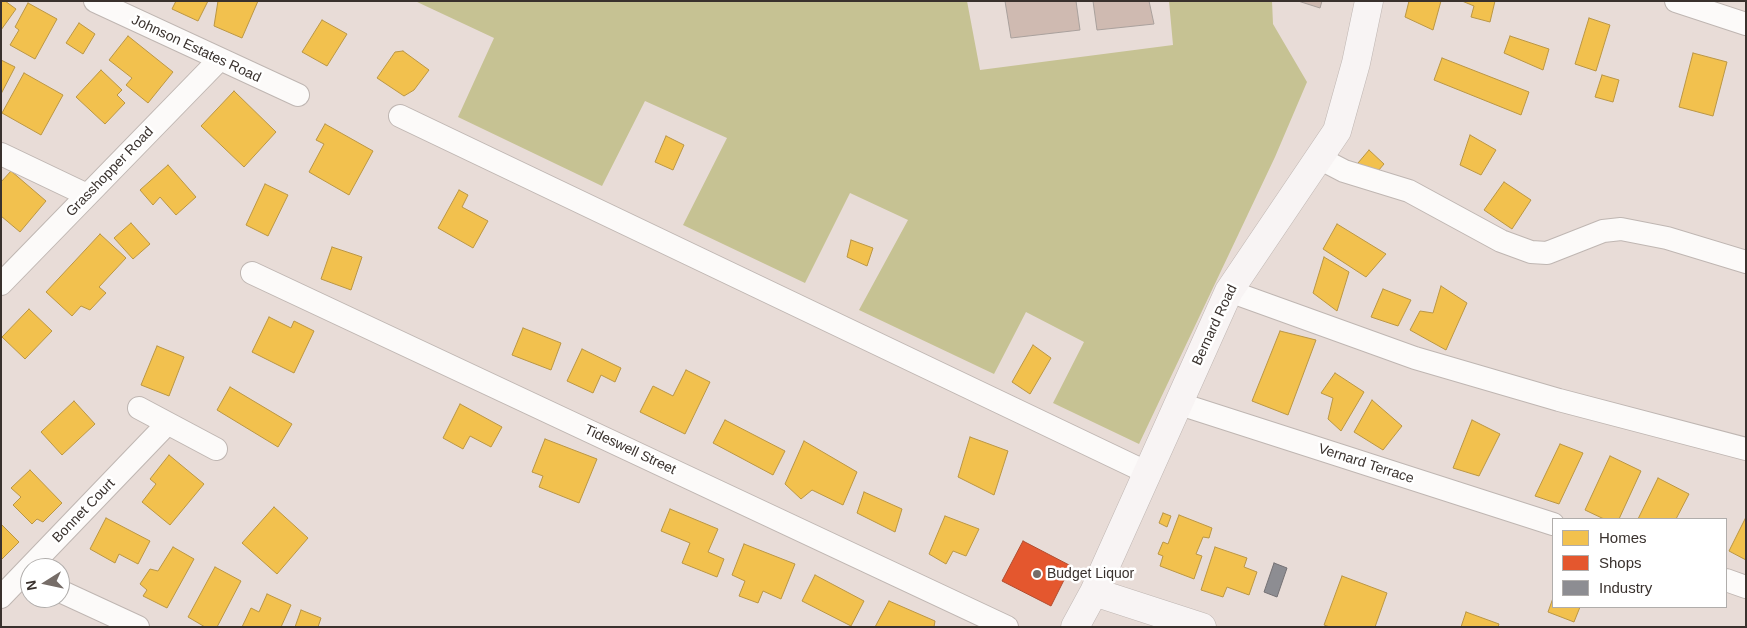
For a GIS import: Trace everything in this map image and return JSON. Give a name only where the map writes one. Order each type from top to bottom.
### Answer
[{"type":"main road","name":"Bernard Road","points":[[1075,627],[1094,592],[1180,404],[1229,290],[1337,131],[1356,63],[1369,1]]},
{"type":"main road","points":[[1094,592],[1202,627]]},
{"type":"street","name":"Johnson Estates Road","points":[[95,1],[298,95]]},
{"type":"street","points":[[1676,1],[1746,24]]},
{"type":"street","name":"Grasshopper Road","points":[[1,284],[219,60]]},
{"type":"street","points":[[400,116],[1148,473]]},
{"type":"street","points":[[1,154],[86,195]]},
{"type":"street","points":[[1319,158],[1344,171],[1409,191],[1501,241],[1531,252],[1547,253],[1602,231],[1621,229],[1667,238],[1746,262]]},
{"type":"street","name":"Tideswell Street","points":[[252,273],[1007,627]]},
{"type":"street","points":[[1229,290],[1415,358],[1559,400],[1746,449]]},
{"type":"street","name":"Vernard Terrace","points":[[1180,404],[1552,524]]},
{"type":"street","points":[[139,408],[216,449]]},
{"type":"street","name":"Bonnet Court","points":[[43,558],[167,424]]},
{"type":"street","points":[[1727,580],[1746,587]]},
{"type":"street","name":"Bonnet Court","points":[[1,597],[20,581]]},
{"type":"street","points":[[70,596],[138,627]]},
{"type":"shaded area","points":[[415,1],[967,1],[980,70],[1173,45],[1169,1],[1272,1],[1273,24],[1307,82],[1275,157],[1139,444],[1053,403],[1084,342],[1026,312],[994,374],[859,310],[908,220],[850,193],[805,283],[683,225],[727,138],[645,101],[602,186],[458,117],[494,38]]},
{"type":"building: Homes","points":[[1,1],[5,1],[16,9],[1,30]]},
{"type":"building: Homes","points":[[176,1],[208,1],[198,21],[172,9]]},
{"type":"building: Homes","points":[[218,1],[258,1],[242,38],[214,26]]},
{"type":"building: Homes","points":[[1409,1],[1441,1],[1433,30],[1405,17]]},
{"type":"building: Homes","points":[[1462,1],[1495,1],[1490,22],[1471,17],[1474,6]]},
{"type":"building: Homes","points":[[28,3],[57,19],[35,59],[10,45],[19,30],[15,27]]},
{"type":"building: Homes","points":[[1589,18],[1610,25],[1596,71],[1575,64]]},
{"type":"building: Homes","points":[[322,20],[347,34],[327,66],[302,52]]},
{"type":"building: Homes","points":[[79,23],[95,34],[83,54],[66,43]]},
{"type":"building: Homes","points":[[128,36],[173,72],[148,103],[126,85],[132,78],[109,60]]},
{"type":"building: Homes","points":[[1510,36],[1549,49],[1543,70],[1504,53]]},
{"type":"building: Homes","points":[[403,51],[429,70],[414,90],[404,96],[377,78],[395,52]]},
{"type":"building: Homes","points":[[1693,53],[1727,62],[1713,116],[1679,107]]},
{"type":"building: Homes","points":[[1442,58],[1529,92],[1521,115],[1434,80]]},
{"type":"building: Homes","points":[[1,60],[15,67],[1,94]]},
{"type":"building: Homes","points":[[101,70],[122,90],[117,95],[125,103],[105,124],[76,97]]},
{"type":"building: Homes","points":[[24,73],[63,95],[41,135],[2,113]]},
{"type":"building: Homes","points":[[1602,75],[1619,80],[1613,102],[1595,97]]},
{"type":"building: Homes","points":[[234,91],[276,132],[244,167],[201,126]]},
{"type":"building: Homes","points":[[325,124],[373,151],[349,195],[309,172],[324,144],[316,140]]},
{"type":"building: Homes","points":[[1470,135],[1496,150],[1481,175],[1460,165]]},
{"type":"building: Homes","points":[[666,136],[684,145],[673,170],[655,162]]},
{"type":"building: Homes","points":[[1369,150],[1384,164],[1373,177],[1358,163]]},
{"type":"building: Homes","points":[[168,165],[196,197],[176,215],[160,197],[153,205],[140,190]]},
{"type":"building: Homes","points":[[11,171],[46,201],[20,232],[1,216],[1,182]]},
{"type":"building: Homes","points":[[1504,182],[1531,200],[1512,229],[1484,210]]},
{"type":"building: Homes","points":[[265,184],[288,195],[268,236],[246,225]]},
{"type":"building: Homes","points":[[459,190],[468,195],[462,207],[488,221],[473,248],[438,228]]},
{"type":"building: Homes","points":[[131,223],[150,244],[133,259],[114,238]]},
{"type":"building: Homes","points":[[1337,224],[1386,254],[1366,277],[1323,249]]},
{"type":"building: Homes","points":[[100,234],[126,258],[99,287],[106,293],[90,310],[81,306],[72,316],[46,292]]},
{"type":"building: Homes","points":[[851,240],[873,248],[867,266],[847,257]]},
{"type":"building: Homes","points":[[332,247],[362,257],[351,290],[321,279]]},
{"type":"building: Homes","points":[[1324,257],[1349,272],[1337,311],[1313,293]]},
{"type":"building: Homes","points":[[1441,286],[1467,303],[1446,350],[1410,330],[1420,311],[1433,313]]},
{"type":"building: Homes","points":[[1383,289],[1411,300],[1398,326],[1371,317]]},
{"type":"building: Homes","points":[[29,309],[52,331],[25,359],[2,337]]},
{"type":"building: Homes","points":[[269,317],[291,328],[294,321],[314,331],[294,373],[252,352]]},
{"type":"building: Homes","points":[[523,328],[561,343],[551,370],[512,355]]},
{"type":"building: Homes","points":[[1280,331],[1316,340],[1288,415],[1252,401]]},
{"type":"building: Homes","points":[[1033,345],[1051,358],[1030,394],[1012,382]]},
{"type":"building: Homes","points":[[157,346],[184,357],[169,396],[141,385]]},
{"type":"building: Homes","points":[[582,349],[621,368],[615,382],[601,375],[593,393],[567,381]]},
{"type":"building: Homes","points":[[686,370],[710,382],[685,434],[640,412],[653,386],[673,396]]},
{"type":"building: Homes","points":[[1335,373],[1364,392],[1341,431],[1328,419],[1333,398],[1321,393]]},
{"type":"building: Homes","points":[[230,387],[292,424],[278,447],[217,410]]},
{"type":"building: Homes","points":[[1372,400],[1402,426],[1383,450],[1354,432]]},
{"type":"building: Homes","points":[[74,401],[95,424],[62,455],[41,432]]},
{"type":"building: Homes","points":[[460,404],[502,427],[491,447],[470,436],[463,449],[443,438]]},
{"type":"building: Homes","points":[[725,420],[785,451],[773,475],[713,443]]},
{"type":"building: Homes","points":[[1472,420],[1500,434],[1479,476],[1453,468]]},
{"type":"building: Homes","points":[[970,437],[1008,451],[994,495],[958,477]]},
{"type":"building: Homes","points":[[545,439],[597,459],[579,503],[539,487],[543,476],[532,472]]},
{"type":"building: Homes","points":[[804,441],[857,472],[843,505],[812,490],[801,499],[785,484]]},
{"type":"building: Homes","points":[[1560,444],[1583,453],[1559,504],[1535,496]]},
{"type":"building: Homes","points":[[169,455],[204,484],[170,525],[142,502],[156,484],[150,479]]},
{"type":"building: Homes","points":[[1610,456],[1641,471],[1619,518],[1602,518],[1585,510]]},
{"type":"building: Homes","points":[[30,470],[62,503],[43,522],[37,519],[32,524],[13,505],[21,497],[11,488]]},
{"type":"building: Homes","points":[[1658,478],[1689,494],[1677,518],[1638,518]]},
{"type":"building: Homes","points":[[864,492],[902,509],[895,532],[857,513]]},
{"type":"building: Homes","points":[[274,507],[308,538],[277,574],[242,543]]},
{"type":"building: Homes","points":[[670,509],[718,529],[708,552],[724,559],[717,577],[682,563],[690,543],[661,531]]},
{"type":"building: Homes","points":[[1163,513],[1171,516],[1167,527],[1159,523]]},
{"type":"building: Homes","points":[[1179,515],[1212,528],[1209,538],[1203,537],[1196,554],[1202,556],[1194,579],[1160,566],[1163,556],[1158,554],[1163,542],[1168,544]]},
{"type":"building: Homes","points":[[945,516],[979,529],[966,556],[953,551],[946,564],[929,554]]},
{"type":"building: Homes","points":[[1746,517],[1746,560],[1729,551]]},
{"type":"building: Homes","points":[[106,518],[150,541],[138,564],[119,554],[115,563],[90,549]]},
{"type":"building: Homes","points":[[1,524],[19,542],[1,560]]},
{"type":"building: Homes","points":[[744,544],[795,564],[781,599],[763,591],[758,603],[739,596],[745,581],[732,575]]},
{"type":"building: Homes","points":[[173,547],[194,559],[167,608],[143,596],[147,590],[140,584],[150,569],[158,571]]},
{"type":"building: Homes","points":[[1215,547],[1247,558],[1244,567],[1257,572],[1249,595],[1227,587],[1223,597],[1201,590]]},
{"type":"building: Homes","points":[[215,567],[241,581],[217,627],[205,627],[188,617]]},
{"type":"building: Homes","points":[[815,575],[864,601],[851,626],[802,601]]},
{"type":"building: Homes","points":[[1342,576],[1387,593],[1375,627],[1330,627],[1324,625]]},
{"type":"building: Homes","points":[[267,594],[291,605],[281,627],[242,627],[251,608],[259,612]]},
{"type":"building: Homes","points":[[889,601],[935,621],[934,627],[875,627]]},
{"type":"building: Homes","points":[[1552,601],[1552,608],[1580,608],[1574,622],[1548,612]]},
{"type":"building: Homes","points":[[301,610],[321,618],[318,627],[295,627]]},
{"type":"building: Homes","points":[[1466,612],[1499,624],[1498,627],[1461,627]]},
{"type":"building: Shops","name":"Budget Liquor","points":[[1023,541],[1071,566],[1051,606],[1002,581]]},
{"type":"building: Industry","points":[[1274,563],[1287,568],[1277,597],[1264,592]]},
{"type":"building: Other","points":[[1005,1],[1076,1],[1080,30],[1011,38]]},
{"type":"building: Other","points":[[1093,1],[1149,1],[1154,24],[1097,30]]},
{"type":"building: Other","points":[[1298,1],[1322,1],[1320,8]]},
{"type":"place","name":"Budget Liquor","points":[[1037,574]]}]
